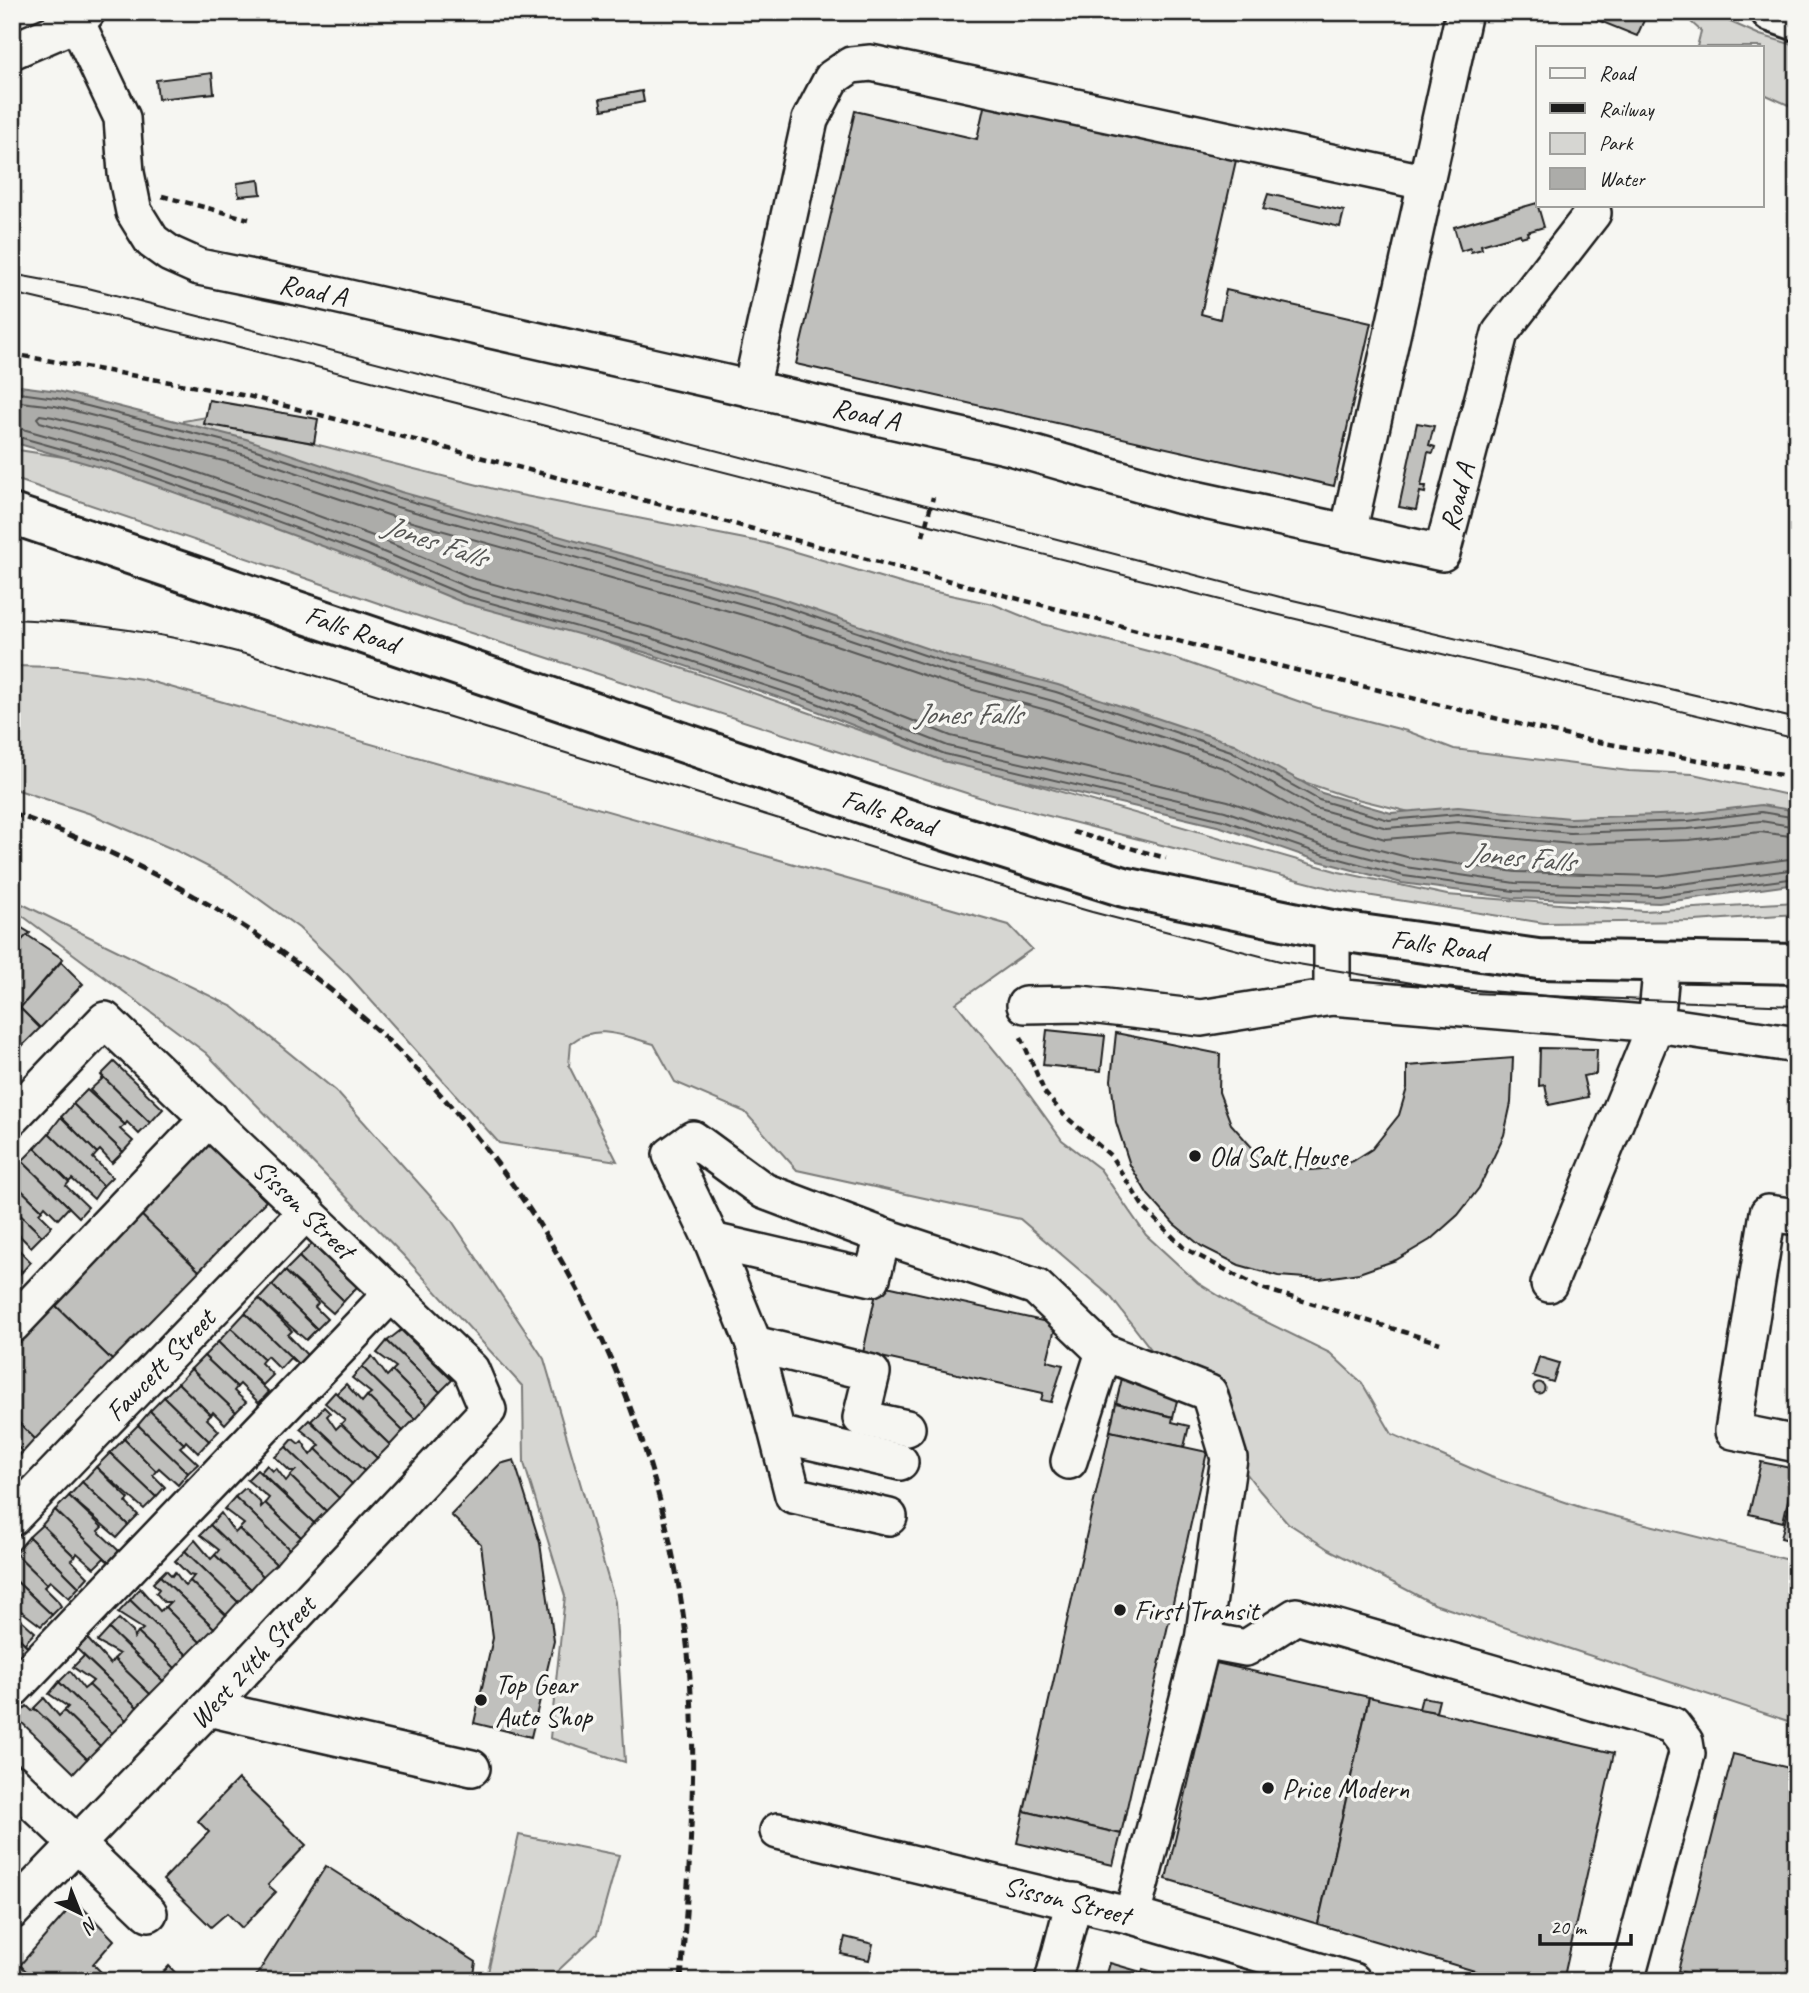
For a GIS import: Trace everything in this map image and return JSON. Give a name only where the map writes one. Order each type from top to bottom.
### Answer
[{"type":"main road","points":[[1771,12],[1797,21]]},
{"type":"main road","name":"Falls Road","points":[[12,514],[902,817],[1124,887],[1332,930],[1538,959],[1797,964]]},
{"type":"street","points":[[1348,533],[1464,12]]},
{"type":"street","points":[[12,51],[82,18]]},
{"type":"street","name":"Road A","points":[[82,18],[122,118],[126,173],[134,212],[152,240],[170,254],[199,267],[322,292],[1010,447],[1177,495],[1442,553],[1500,333],[1593,213]]},
{"type":"street","points":[[751,389],[810,120],[832,78],[851,65],[871,62],[1424,182]]},
{"type":"street","points":[[1332,930],[1332,997]]},
{"type":"street","points":[[1549,1284],[1656,1024],[1662,962]]},
{"type":"street","points":[[1025,1005],[1081,1004],[1201,1018],[1332,997],[1656,1024],[1797,1045]]},
{"type":"street","name":"Sisson Street","points":[[12,1117],[105,1020],[471,1370],[488,1410]]},
{"type":"street","points":[[12,1325],[209,1118]]},
{"type":"street","points":[[889,1517],[793,1495],[754,1344],[712,1241],[671,1155],[693,1139],[764,1191],[883,1236],[1036,1287],[1104,1352],[1209,1393],[1228,1458],[1203,1640],[1132,1916]]},
{"type":"street","name":"Fawcett Street","points":[[12,1518],[307,1211]]},
{"type":"street","points":[[1797,1217],[1768,1213],[1733,1431],[1797,1444]]},
{"type":"street","points":[[712,1241],[872,1278],[883,1236]]},
{"type":"street","points":[[12,1690],[392,1293]]},
{"type":"street","points":[[754,1344],[872,1373],[861,1418],[907,1428]]},
{"type":"street","points":[[1069,1461],[1104,1352]]},
{"type":"street","name":"West 24th Street","points":[[12,1911],[208,1708],[488,1410]]},
{"type":"street","points":[[778,1434],[900,1462]]},
{"type":"street","points":[[1203,1640],[1246,1648],[1296,1616],[1672,1725],[1685,1742],[1687,1754],[1626,1981]]},
{"type":"street","points":[[208,1708],[472,1768]]},
{"type":"street","points":[[12,1782],[149,1913]]},
{"type":"street","name":"Sisson Street","points":[[778,1831],[1132,1916],[1353,1981]]},
{"type":"street","points":[[1053,1981],[1074,1901]]},
{"type":"path","points":[[155,194],[249,219]]},
{"type":"path","points":[[12,354],[248,396],[1214,650],[1577,738],[1797,778]]},
{"type":"path","points":[[923,536],[933,497]]},
{"type":"path","points":[[1072,831],[1180,861]]},
{"type":"path","points":[[1025,1005],[1020,1033],[1045,1093],[1064,1115],[1111,1156],[1144,1208],[1184,1248],[1258,1287],[1440,1343]]},
{"type":"green space","points":[[1680,12],[1708,12],[1760,35],[1797,46],[1797,109],[1764,94],[1764,46],[1697,46],[1701,31]]},
{"type":"green space","points":[[207,417],[510,493],[765,543],[917,588],[993,604],[1039,623],[1171,657],[1318,708],[1407,731],[1454,749],[1629,771],[1693,774],[1797,797],[1797,822],[1470,827],[1345,796],[1219,753],[184,439],[183,421]]},
{"type":"green space","points":[[12,449],[89,461],[916,750],[1339,872],[1447,895],[1644,911],[1797,902],[1797,914],[1695,921],[1544,923],[1341,891],[994,802],[378,603],[12,478]]},
{"type":"green space","points":[[12,666],[59,667],[142,679],[1009,925],[1032,949],[956,1003],[1018,1079],[1062,1140],[1100,1169],[1146,1235],[1198,1283],[1242,1310],[1330,1353],[1362,1383],[1392,1434],[1491,1477],[1586,1509],[1797,1562],[1797,1724],[1434,1604],[1328,1549],[1288,1523],[1260,1491],[1110,1296],[1020,1219],[797,1170],[745,1112],[675,1082],[654,1044],[601,1032],[591,1033],[571,1043],[569,1066],[617,1161],[499,1143],[349,976],[299,928],[230,878],[177,851],[91,814],[12,788]]},
{"type":"green space","points":[[12,899],[233,1007],[336,1091],[450,1218],[544,1359],[615,1602],[625,1762],[550,1738],[565,1596],[524,1463],[523,1387],[403,1255],[206,1053],[20,914],[12,907]]},
{"type":"green space","points":[[519,1835],[619,1855],[597,1934],[547,1981],[486,1981]]},
{"type":"water","name":"Jones Falls","points":[[12,385],[58,391],[246,439],[401,492],[776,597],[952,657],[1058,685],[1234,744],[1322,793],[1391,813],[1458,807],[1570,818],[1687,814],[1761,805],[1797,811],[1797,884],[1659,903],[1513,898],[1402,883],[1319,861],[1221,827],[943,761],[807,707],[644,652],[464,603],[363,561],[230,512],[120,473],[12,442]]},
{"type":"building","points":[[1586,12],[1631,12],[1645,18],[1637,36],[1585,15]]},
{"type":"building","points":[[212,73],[214,93],[158,99],[156,80]]},
{"type":"building","points":[[642,91],[644,102],[602,110],[600,99]]},
{"type":"building","points":[[986,98],[1237,156],[1201,314],[1220,319],[1226,290],[1371,323],[1334,486],[796,364],[855,111],[977,139]]},
{"type":"building","points":[[259,180],[261,194],[239,196],[237,183]]},
{"type":"building","points":[[1268,194],[1344,211],[1340,227],[1263,209]]},
{"type":"building","points":[[1536,203],[1544,227],[1527,232],[1528,235],[1521,237],[1520,234],[1481,245],[1482,249],[1471,252],[1470,248],[1461,251],[1454,227]]},
{"type":"building","points":[[209,400],[318,419],[314,443],[204,424]]},
{"type":"building","points":[[1417,423],[1434,426],[1429,445],[1435,447],[1433,453],[1428,452],[1421,486],[1426,486],[1425,493],[1420,492],[1416,510],[1399,507]]},
{"type":"building","points":[[12,922],[30,933],[12,950]]},
{"type":"building","points":[[27,935],[63,959],[20,1008],[12,1000],[12,950]]},
{"type":"building","points":[[61,962],[83,984],[40,1028],[20,1008]]},
{"type":"building","points":[[12,1000],[40,1028],[12,1056]]},
{"type":"building","points":[[1047,1030],[1105,1036],[1101,1071],[1043,1065]]},
{"type":"building","name":"Old Salt House","points":[[1116,1033],[1220,1054],[1219,1092],[1231,1124],[1256,1152],[1289,1167],[1311,1170],[1332,1168],[1353,1161],[1372,1149],[1399,1115],[1407,1088],[1407,1066],[1513,1058],[1511,1103],[1504,1135],[1479,1188],[1458,1215],[1430,1240],[1396,1260],[1359,1273],[1320,1279],[1278,1276],[1239,1265],[1201,1246],[1174,1224],[1148,1195],[1130,1165],[1116,1122],[1111,1080]]},
{"type":"building","points":[[1540,1048],[1597,1049],[1596,1074],[1583,1076],[1588,1097],[1549,1105],[1545,1085],[1539,1086]]},
{"type":"building","points":[[114,1062],[163,1109],[150,1123],[101,1075]]},
{"type":"building","points":[[101,1075],[150,1123],[139,1134],[127,1122],[125,1125],[90,1090],[103,1078]]},
{"type":"building","points":[[87,1090],[125,1125],[120,1129],[133,1141],[123,1152],[73,1104]]},
{"type":"building","points":[[73,1104],[123,1152],[112,1163],[100,1150],[97,1153],[61,1117]]},
{"type":"building","points":[[61,1117],[97,1153],[93,1158],[112,1177],[103,1186],[49,1133]]},
{"type":"building","points":[[49,1133],[103,1186],[94,1199],[72,1179],[69,1182],[35,1148]]},
{"type":"building","points":[[206,1142],[266,1201],[199,1271],[138,1212]]},
{"type":"building","points":[[35,1148],[69,1182],[66,1186],[88,1207],[79,1217],[22,1161]]},
{"type":"building","points":[[22,1161],[69,1207],[58,1219],[45,1206],[42,1210],[12,1181],[12,1171]]},
{"type":"building","points":[[12,1181],[42,1210],[39,1213],[52,1226],[42,1236],[12,1207]]},
{"type":"building","points":[[12,1207],[42,1236],[31,1247],[18,1234],[15,1237],[12,1235]]},
{"type":"building","points":[[138,1212],[199,1271],[112,1360],[51,1301]]},
{"type":"building","points":[[12,1243],[31,1262],[22,1272],[12,1262]]},
{"type":"building","points":[[312,1244],[357,1287],[344,1301],[299,1257]]},
{"type":"building","points":[[299,1257],[344,1301],[333,1313],[285,1271]]},
{"type":"building","points":[[12,1262],[22,1272],[12,1281]]},
{"type":"building","points":[[285,1271],[318,1303],[315,1307],[327,1319],[317,1329],[272,1285]]},
{"type":"building","points":[[878,1284],[1056,1324],[1047,1361],[1063,1365],[1051,1402],[1041,1400],[1043,1393],[863,1353]]},
{"type":"building","points":[[272,1285],[317,1329],[306,1340],[259,1299]]},
{"type":"building","points":[[259,1299],[292,1331],[288,1335],[308,1356],[299,1365],[245,1313]]},
{"type":"building","points":[[53,1303],[112,1360],[35,1439],[12,1416],[12,1344]]},
{"type":"building","points":[[245,1313],[299,1365],[290,1358],[280,1369],[267,1356],[264,1359],[231,1328]]},
{"type":"building","points":[[231,1328],[264,1359],[261,1363],[273,1375],[263,1385],[218,1342]]},
{"type":"building","points":[[401,1330],[452,1380],[440,1392],[387,1341]]},
{"type":"building","points":[[387,1341],[440,1392],[427,1406],[392,1371],[396,1367],[377,1353]]},
{"type":"building","points":[[218,1342],[269,1392],[259,1403],[240,1384],[237,1387],[204,1356]]},
{"type":"building","points":[[204,1356],[237,1387],[234,1391],[246,1402],[236,1412],[191,1369]]},
{"type":"building","points":[[372,1356],[387,1376],[392,1371],[427,1406],[415,1419],[362,1367]]},
{"type":"building","points":[[1539,1357],[1559,1363],[1553,1382],[1533,1376]]},
{"type":"building","points":[[362,1367],[415,1419],[403,1431],[367,1396],[371,1393],[352,1378]]},
{"type":"building","points":[[191,1369],[236,1412],[225,1424],[213,1412],[211,1415],[178,1383]]},
{"type":"building","points":[[1122,1378],[1179,1392],[1173,1417],[1116,1403]]},
{"type":"building","points":[[178,1383],[211,1415],[207,1419],[219,1431],[209,1441],[164,1397]]},
{"type":"building","points":[[1539,1383],[1543,1384],[1543,1392],[1539,1393],[1535,1392],[1534,1388],[1535,1384]]},
{"type":"building","points":[[346,1384],[362,1402],[367,1396],[403,1431],[390,1445],[337,1393]]},
{"type":"building","points":[[335,1392],[390,1445],[377,1458],[341,1424],[345,1420],[325,1403]]},
{"type":"building","points":[[164,1397],[209,1441],[198,1453],[186,1441],[184,1444],[150,1411]]},
{"type":"building","points":[[1116,1403],[1173,1417],[1172,1422],[1189,1426],[1184,1447],[1110,1431]]},
{"type":"building","points":[[324,1407],[330,1413],[327,1416],[336,1429],[341,1424],[377,1458],[364,1471],[311,1421]]},
{"type":"building","points":[[150,1411],[184,1444],[180,1447],[198,1464],[188,1473],[138,1425]]},
{"type":"building","points":[[12,1416],[35,1439],[23,1452],[12,1442]]},
{"type":"building","points":[[309,1420],[364,1471],[352,1484],[316,1449],[320,1445],[300,1429]]},
{"type":"building","points":[[138,1425],[188,1473],[178,1485],[159,1468],[156,1471],[124,1439]]},
{"type":"building","name":"First Transit","points":[[1110,1431],[1207,1452],[1121,1834],[1024,1811]]},
{"type":"building","points":[[124,1439],[156,1471],[153,1475],[165,1487],[156,1497],[110,1453]]},
{"type":"building","points":[[293,1439],[299,1444],[302,1441],[311,1455],[316,1449],[352,1484],[339,1498],[286,1447]]},
{"type":"building","points":[[12,1442],[23,1452],[12,1463]]},
{"type":"building","points":[[286,1447],[339,1498],[326,1511],[290,1476],[295,1471],[290,1471],[275,1457]]},
{"type":"building","points":[[110,1453],[156,1497],[144,1509],[96,1467]]},
{"type":"building","points":[[514,1460],[540,1543],[554,1641],[531,1737],[474,1723],[493,1638],[481,1544],[451,1515],[500,1464]]},
{"type":"building","points":[[1761,1462],[1795,1469],[1783,1522],[1749,1514]]},
{"type":"building","points":[[267,1465],[273,1471],[276,1468],[286,1481],[290,1476],[326,1511],[314,1523],[261,1472]]},
{"type":"building","points":[[96,1467],[129,1499],[126,1503],[138,1515],[128,1525],[82,1482]]},
{"type":"building","points":[[257,1470],[314,1523],[301,1537],[265,1503],[269,1498],[247,1480]]},
{"type":"building","points":[[1797,1473],[1797,1542],[1781,1538]]},
{"type":"building","points":[[82,1482],[128,1525],[117,1537],[69,1496]]},
{"type":"building","points":[[245,1488],[260,1502],[261,1507],[265,1503],[301,1537],[289,1549],[235,1497]]},
{"type":"building","points":[[69,1496],[102,1527],[98,1531],[119,1551],[109,1562],[55,1510]]},
{"type":"building","points":[[235,1497],[289,1549],[276,1564],[239,1529],[244,1524],[224,1509]]},
{"type":"building","points":[[55,1510],[109,1562],[104,1558],[94,1568],[77,1553],[75,1557],[42,1525]]},
{"type":"building","points":[[221,1513],[235,1533],[239,1529],[276,1564],[263,1576],[210,1525]]},
{"type":"building","points":[[42,1525],[75,1557],[71,1560],[88,1577],[79,1587],[29,1537]]},
{"type":"building","points":[[210,1525],[263,1576],[251,1589],[215,1555],[219,1550],[200,1535]]},
{"type":"building","points":[[29,1537],[79,1587],[69,1598],[50,1581],[47,1584],[15,1553]]},
{"type":"building","points":[[195,1540],[211,1559],[215,1555],[251,1589],[238,1602],[185,1551]]},
{"type":"building","points":[[185,1551],[238,1602],[226,1615],[190,1581],[194,1576],[189,1575],[175,1561]]},
{"type":"building","points":[[15,1553],[47,1584],[44,1587],[61,1606],[52,1615],[12,1577]]},
{"type":"building","points":[[166,1570],[172,1576],[175,1572],[185,1586],[190,1581],[226,1615],[214,1628],[160,1576]]},
{"type":"building","points":[[160,1576],[214,1628],[200,1642],[165,1607],[170,1602],[164,1602],[156,1593],[159,1589],[153,1583]]},
{"type":"building","points":[[12,1577],[52,1615],[41,1626],[12,1604]]},
{"type":"building","points":[[140,1588],[160,1611],[165,1607],[200,1642],[187,1655],[130,1600]]},
{"type":"building","points":[[130,1600],[187,1655],[175,1668],[138,1633],[143,1629],[118,1613]]},
{"type":"building","points":[[12,1604],[21,1612],[17,1616],[35,1632],[25,1643],[28,1647],[12,1631]]},
{"type":"building","points":[[119,1619],[133,1632],[134,1638],[138,1633],[175,1668],[163,1681],[109,1629]]},
{"type":"building","points":[[109,1629],[163,1681],[150,1694],[114,1659],[119,1654],[97,1642]]},
{"type":"building","points":[[12,1631],[28,1647],[17,1659],[12,1654]]},
{"type":"building","points":[[86,1637],[110,1664],[114,1659],[150,1694],[137,1707],[75,1647]]},
{"type":"building","points":[[84,1656],[137,1707],[126,1720],[89,1685],[93,1681],[73,1667]]},
{"type":"building","name":"Price Modern","points":[[1216,1663],[1369,1697],[1318,1924],[1166,1879]]},
{"type":"building","points":[[70,1671],[84,1689],[89,1685],[126,1720],[112,1733],[59,1682]]},
{"type":"building","points":[[59,1682],[112,1733],[100,1746],[64,1711],[68,1707],[49,1694]]},
{"type":"building","points":[[1369,1697],[1614,1753],[1563,1981],[1508,1981],[1318,1924]]},
{"type":"building","points":[[1422,1697],[1439,1700],[1436,1712],[1419,1709]]},
{"type":"building","points":[[44,1698],[59,1716],[64,1711],[100,1746],[87,1759],[34,1708]]},
{"type":"building","points":[[27,1706],[32,1711],[35,1709],[87,1759],[74,1773],[16,1717]]},
{"type":"building","points":[[1733,1754],[1797,1770],[1797,1981],[1719,1981],[1678,1971]]},
{"type":"building","points":[[238,1779],[306,1845],[268,1885],[276,1892],[242,1928],[227,1913],[211,1927],[163,1880],[209,1832],[198,1821]]},
{"type":"building","points":[[1024,1811],[1121,1834],[1113,1865],[1017,1843]]},
{"type":"building","points":[[326,1866],[476,1962],[473,1981],[253,1981]]},
{"type":"building","points":[[76,1901],[114,1940],[93,1964],[110,1981],[36,1981],[20,1965]]},
{"type":"building","points":[[845,1937],[873,1944],[869,1960],[841,1954]]},
{"type":"building","points":[[1110,1963],[1141,1972],[1139,1981],[1105,1981]]},
{"type":"building","points":[[169,1966],[183,1981],[155,1981]]},
{"type":"building","points":[[1143,1969],[1186,1981],[1139,1981]]},
{"type":"tram line","points":[[12,274],[88,288],[222,322],[1280,597],[1797,719]]},
{"type":"tram line","points":[[12,293],[216,341],[1275,614],[1797,739]]},
{"type":"tram line","points":[[12,619],[131,630],[249,655],[909,859],[1092,912],[1280,961],[1472,993],[1797,1006]]},
{"type":"railway","points":[[12,813],[142,868],[260,938],[367,1021],[461,1118],[541,1227],[605,1346],[653,1475],[683,1613],[692,1704],[693,1750],[681,1981]]},
{"type":"place","name":"Old Salt House","points":[[1195,1156]]},
{"type":"place","name":"First Transit","points":[[1120,1610]]},
{"type":"place","name":"Top Gear Auto Shop","points":[[481,1700]]},
{"type":"place","name":"Price Modern","points":[[1268,1788]]}]
